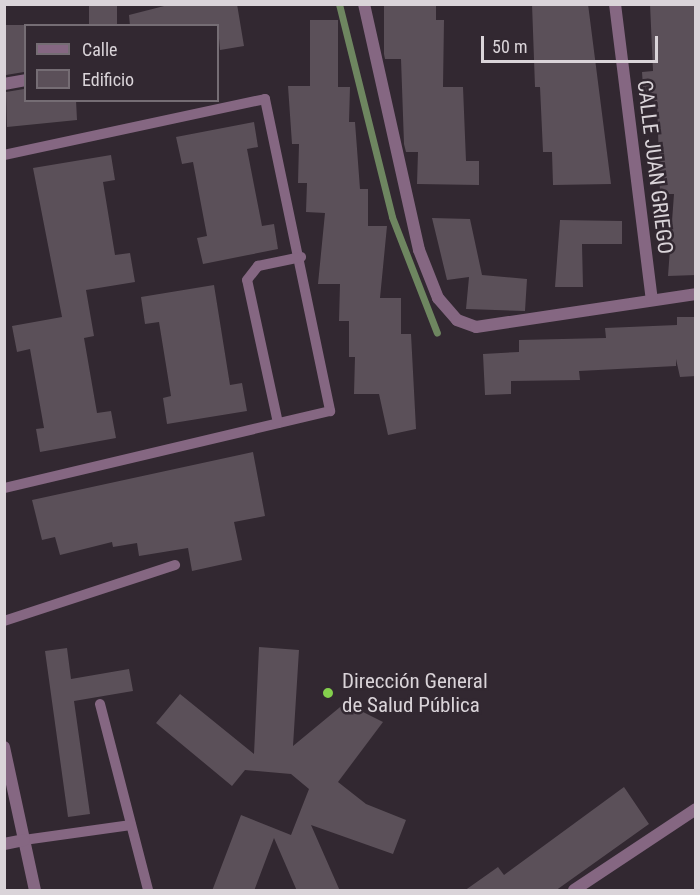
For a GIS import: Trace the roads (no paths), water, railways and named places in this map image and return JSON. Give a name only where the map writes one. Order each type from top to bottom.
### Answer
[{"type":"street","points":[[364,4],[419,250],[438,298],[456,320],[476,327],[696,294]]},
{"type":"street","name":"CALLE JUAN GRIEGO","points":[[615,4],[652,299]]},
{"type":"street","points":[[4,84],[24,80]]},
{"type":"street","points":[[4,747],[34,891]]},
{"type":"street","points":[[574,891],[696,809]]},
{"type":"street","points":[[4,844],[24,840]]},
{"type":"lane","points":[[4,155],[265,99],[301,257],[330,411],[4,488]]},
{"type":"lane","points":[[278,423],[247,280],[258,266],[301,257]]},
{"type":"lane","points":[[4,621],[174,565]]},
{"type":"lane","points":[[100,704],[148,891]]},
{"type":"lane","points":[[24,840],[131,825]]},
{"type":"waterway","points":[[339,4],[392,217],[437,333]]},
{"type":"place","name":"Dirección General de Salud Pública","points":[[328,693]]}]
